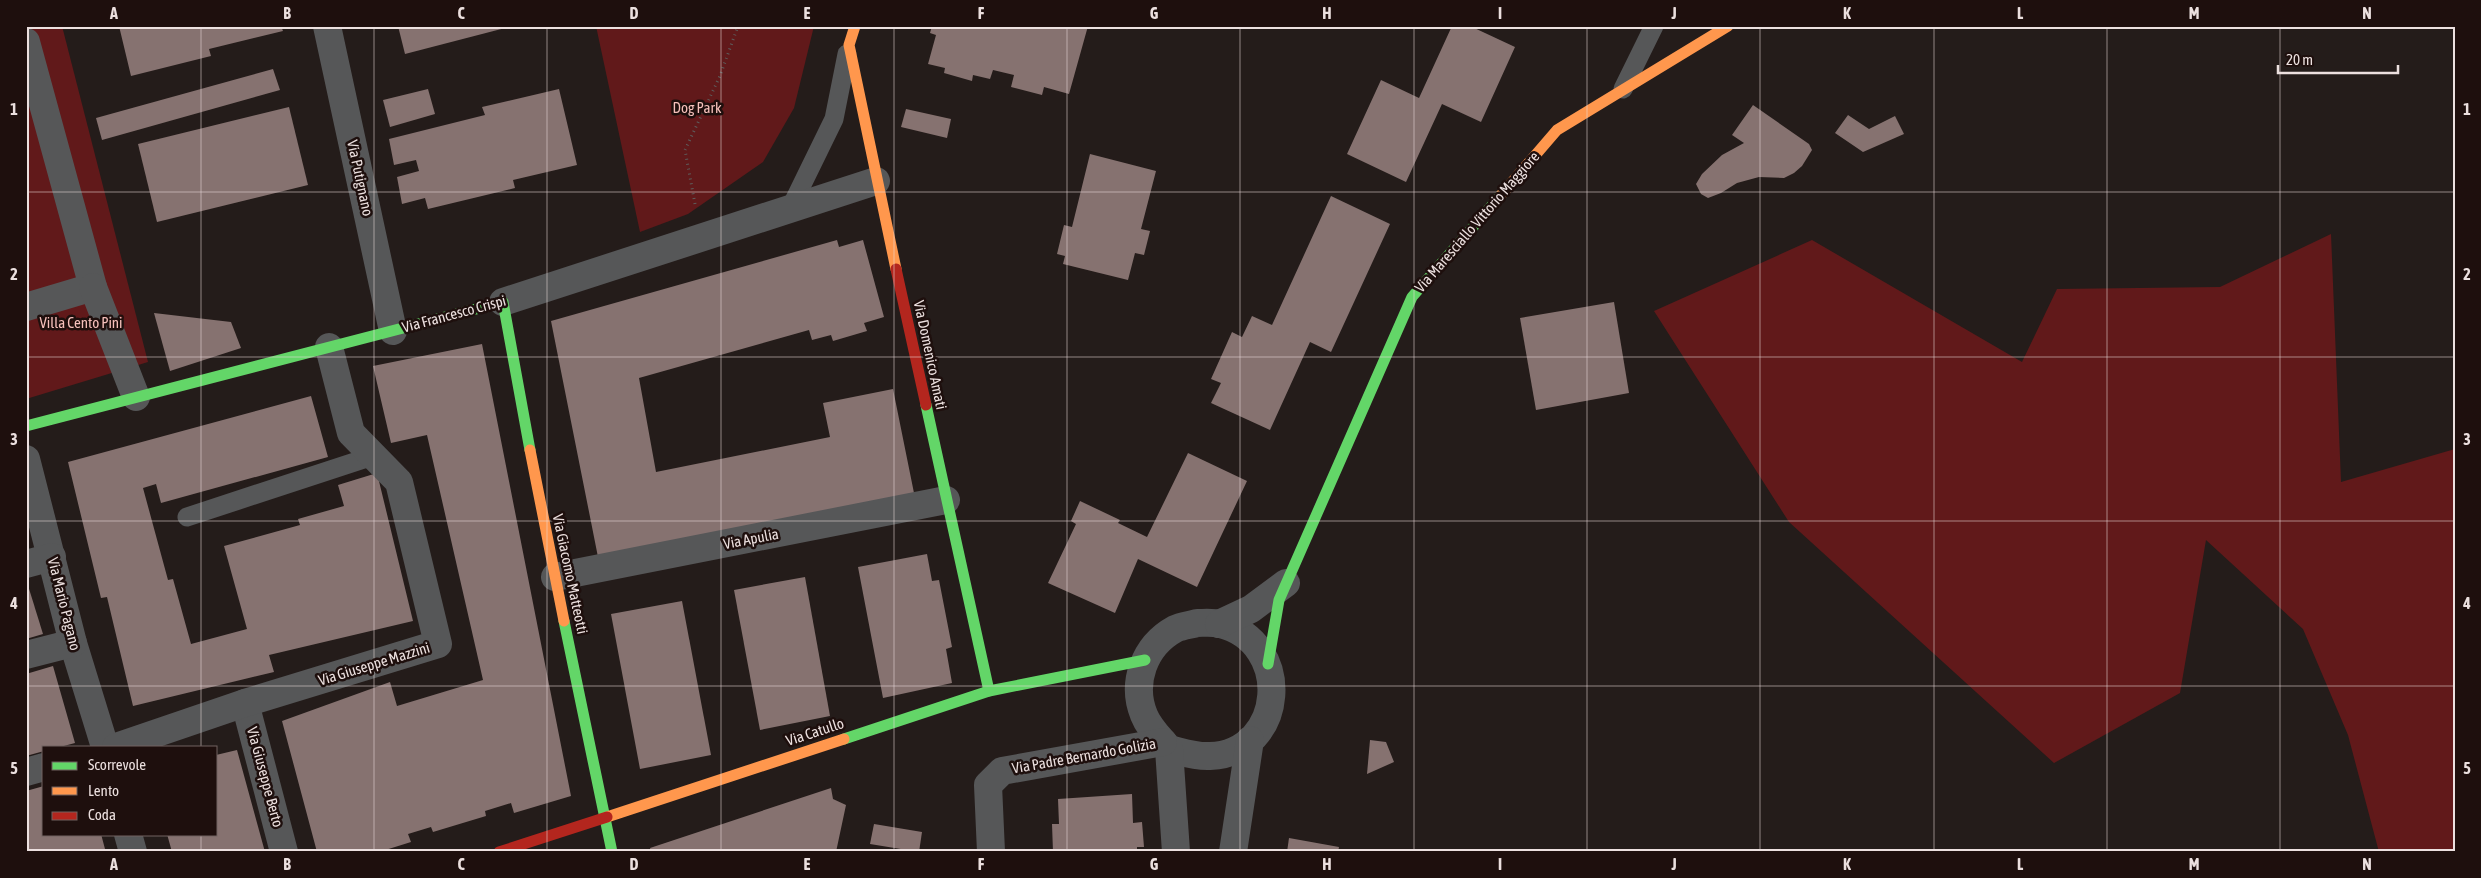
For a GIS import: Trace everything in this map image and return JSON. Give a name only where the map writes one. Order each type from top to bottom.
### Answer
[{"type":"street","name":"Via Putignano","points":[[327,26],[393,331]]},
{"type":"street","name":"Via Domenico Amati","points":[[855,26],[849,45],[876,181],[989,691]]},
{"type":"street","name":"Via Maresciallo Vittorio Maggiore","points":[[1268,664],[1279,600],[1412,297],[1556,130],[1728,26]]},
{"type":"street","points":[[26,42],[93,287],[136,397]]},
{"type":"street","name":"Via Francesco Crispi","points":[[26,426],[503,302],[726,230],[790,207],[876,181]]},
{"type":"street","points":[[26,307],[93,287]]},
{"type":"street","name":"Via Giacomo Matteotti","points":[[503,302],[555,578],[612,852]]},
{"type":"street","name":"Via Giuseppe Mazzini","points":[[119,746],[245,703],[438,644],[399,482],[351,432],[329,347]]},
{"type":"street","name":"Via Mario Pagano","points":[[26,460],[39,561],[73,643],[104,746]]},
{"type":"street","name":"Via Apulia","points":[[555,578],[946,500]]},
{"type":"street","name":"Via Maresciallo Vittorio Maggiore","points":[[1219,624],[1251,609],[1286,583]]},
{"type":"street","points":[[1166,746],[1211,756],[1232,752],[1250,740],[1263,724],[1271,705],[1272,684],[1268,664],[1256,645],[1239,631],[1219,624],[1197,623],[1175,629],[1157,642],[1145,660],[1139,678],[1139,698],[1144,717],[1166,746],[1176,852]]},
{"type":"street","points":[[26,655],[73,643]]},
{"type":"street","name":"Via Catullo","points":[[499,852],[540,845],[604,816],[989,691],[1145,660]]},
{"type":"street","name":"Via Giuseppe Berto","points":[[245,703],[284,852]]},
{"type":"street","points":[[1233,852],[1250,740]]},
{"type":"street","name":"Via Padre Bernardo Golizia","points":[[991,852],[988,785],[1002,771],[1166,746]]},
{"type":"street","points":[[26,772],[42,768]]},
{"type":"street","points":[[129,836],[133,852]]},
{"type":"lane","points":[[1622,90],[1654,26]]},
{"type":"lane","points":[[790,207],[834,119],[849,45]]},
{"type":"lane","points":[[187,517],[373,456]]},
{"type":"path","points":[[696,208],[686,150],[720,76],[738,26]]},
{"type":"green space","name":"Villa Cento Pini","points":[[26,26],[62,26],[148,362],[26,399]]},
{"type":"green space","name":"Dog Park","points":[[596,26],[814,26],[794,108],[763,162],[688,214],[640,232]]},
{"type":"green space","points":[[2331,234],[2341,482],[2455,449],[2455,852],[2379,852],[2348,735],[2303,629],[2206,540],[2180,693],[2054,763],[1789,522],[1654,311],[1812,240],[2022,362],[2057,289],[2220,287]]},
{"type":"building","points":[[119,26],[281,26],[283,31],[209,49],[211,56],[131,76]]},
{"type":"building","points":[[398,26],[509,26],[509,27],[405,54]]},
{"type":"building","points":[[932,26],[1088,26],[1069,94],[1044,87],[1042,95],[1011,87],[1014,75],[993,70],[990,79],[973,75],[972,81],[944,73],[945,68],[928,64],[936,35],[930,33]]},
{"type":"building","points":[[1452,26],[1470,26],[1515,47],[1481,122],[1442,104],[1406,182],[1347,154],[1381,80],[1419,98]]},
{"type":"building","points":[[273,69],[280,90],[102,140],[96,118]]},
{"type":"building","points":[[428,89],[435,114],[390,127],[383,100]]},
{"type":"building","points":[[559,89],[577,165],[513,180],[515,188],[428,209],[425,198],[402,204],[397,177],[419,171],[416,160],[394,165],[389,139],[485,115],[482,107]]},
{"type":"building","points":[[1753,105],[1809,144],[1812,150],[1802,166],[1784,178],[1759,177],[1737,183],[1721,193],[1708,198],[1701,194],[1696,184],[1702,174],[1722,155],[1744,143],[1732,135]]},
{"type":"building","points":[[289,107],[308,185],[157,222],[138,144]]},
{"type":"building","points":[[906,109],[951,119],[947,138],[901,127]]},
{"type":"building","points":[[1848,115],[1869,129],[1895,116],[1904,134],[1863,152],[1835,133]]},
{"type":"building","points":[[1090,154],[1156,171],[1141,229],[1150,231],[1144,255],[1135,253],[1128,280],[1063,264],[1065,256],[1057,254],[1064,225],[1072,227]]},
{"type":"building","points":[[1331,196],[1390,224],[1331,352],[1310,342],[1270,430],[1211,403],[1221,383],[1211,379],[1232,332],[1242,337],[1252,316],[1272,325]]},
{"type":"building","points":[[837,240],[839,247],[863,240],[884,317],[864,323],[867,331],[833,341],[831,335],[812,340],[809,330],[639,378],[656,472],[830,437],[823,403],[893,389],[914,493],[598,557],[551,321]]},
{"type":"building","points":[[1614,302],[1629,393],[1536,410],[1520,318]]},
{"type":"building","points":[[154,313],[231,322],[241,348],[170,371]]},
{"type":"building","points":[[482,344],[571,796],[514,813],[511,803],[485,811],[486,816],[433,832],[431,827],[408,834],[411,842],[379,852],[317,852],[282,721],[390,682],[397,706],[483,680],[427,435],[391,443],[373,366]]},
{"type":"building","points":[[311,396],[328,457],[161,503],[156,484],[143,488],[168,580],[173,579],[191,644],[247,629],[224,546],[300,525],[298,519],[344,506],[338,485],[377,473],[413,621],[269,655],[274,672],[133,706],[107,597],[101,598],[68,462]]},
{"type":"building","points":[[1188,453],[1247,481],[1197,587],[1138,559],[1115,613],[1048,583],[1076,524],[1071,521],[1080,501],[1120,520],[1118,523],[1147,537]]},
{"type":"building","points":[[927,554],[932,581],[939,580],[952,647],[946,649],[952,683],[883,698],[858,567]]},
{"type":"building","points":[[805,577],[830,716],[760,730],[734,590]]},
{"type":"building","points":[[26,579],[43,634],[26,639]]},
{"type":"building","points":[[682,601],[711,755],[640,769],[611,614]]},
{"type":"building","points":[[53,666],[75,743],[64,746],[42,746],[42,752],[26,756],[26,674]]},
{"type":"building","points":[[1370,740],[1386,742],[1394,762],[1367,774]]},
{"type":"building","points":[[237,750],[265,852],[172,852],[168,836],[218,836],[218,755]]},
{"type":"building","points":[[42,787],[42,836],[102,836],[105,849],[96,852],[26,852],[26,791]]},
{"type":"building","points":[[831,788],[833,799],[846,805],[836,852],[651,852],[650,848]]},
{"type":"building","points":[[1132,794],[1133,823],[1142,822],[1144,847],[1137,847],[1137,852],[1053,852],[1052,824],[1059,824],[1058,799]]},
{"type":"building","points":[[874,824],[922,832],[919,852],[870,844]]},
{"type":"building","points":[[1289,838],[1339,847],[1338,852],[1287,852]]},
{"type":"traffic: fast","points":[[1268,664],[1279,600],[1412,297],[1501,195]]},
{"type":"traffic: fast","points":[[26,426],[503,302],[530,450]]},
{"type":"traffic: fast","points":[[926,405],[989,691]]},
{"type":"traffic: fast","points":[[564,621],[612,852]]},
{"type":"traffic: fast","points":[[844,739],[989,691],[1145,660]]},
{"type":"traffic: slow","points":[[855,26],[849,45],[896,269]]},
{"type":"traffic: slow","points":[[1501,195],[1557,130],[1728,26]]},
{"type":"traffic: slow","points":[[530,450],[564,621]]},
{"type":"traffic: slow","points":[[607,817],[844,739]]},
{"type":"traffic: jam","points":[[896,269],[926,405]]},
{"type":"traffic: jam","points":[[499,852],[607,817]]}]
